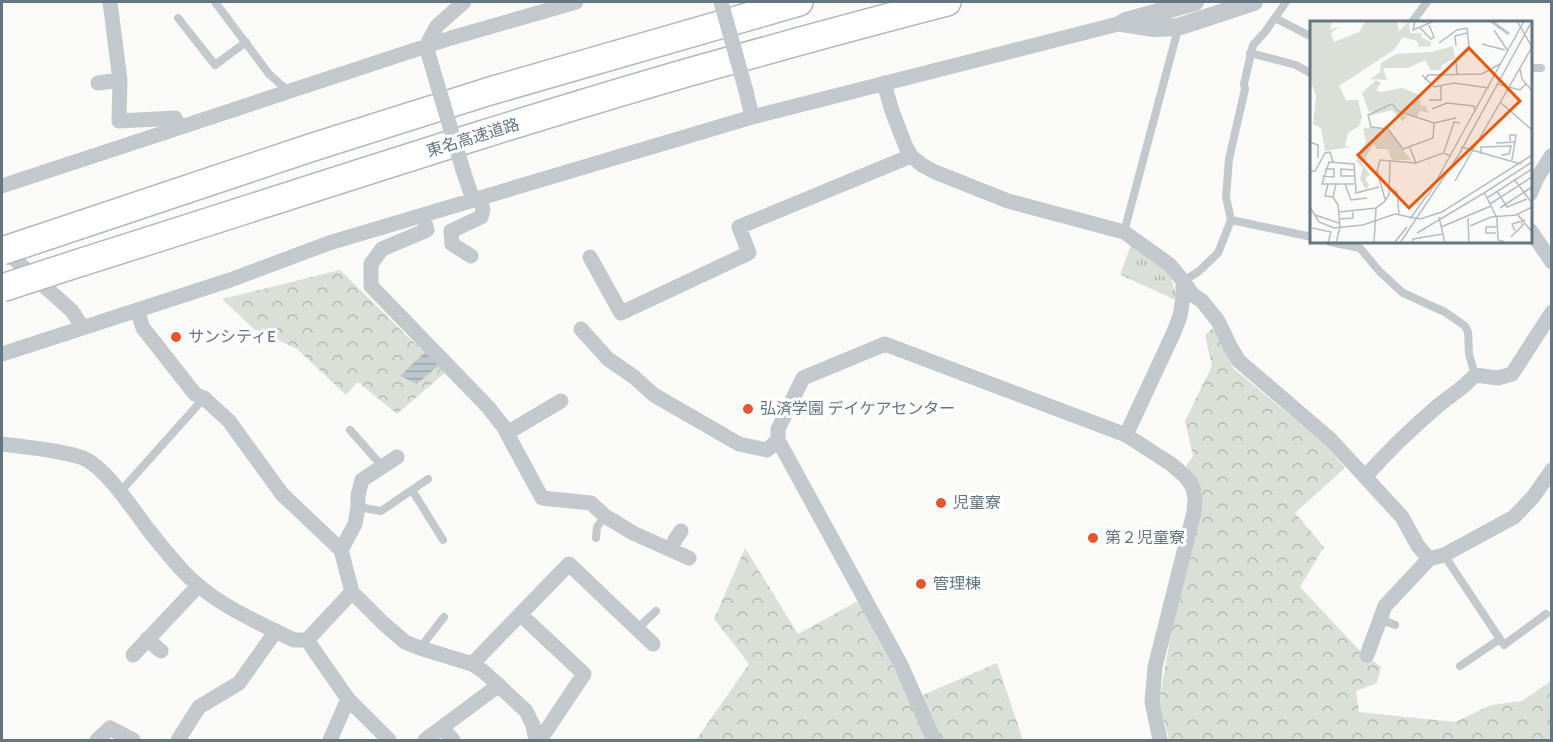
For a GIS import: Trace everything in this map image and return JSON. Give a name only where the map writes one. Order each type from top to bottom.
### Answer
[{"type":"highway","points":[[2,249],[478,95],[799,2]]},
{"type":"highway","name":"東名高速道路","points":[[2,288],[680,75],[833,31],[947,2]]},
{"type":"street","points":[[110,2],[120,80],[118,121],[175,118],[180,127]]},
{"type":"street","points":[[464,2],[437,26],[426,46],[463,170],[483,210],[481,217],[451,231],[452,244],[471,256]]},
{"type":"street","points":[[2,186],[426,46],[576,2]]},
{"type":"street","points":[[721,2],[752,117]]},
{"type":"street","points":[[2,354],[230,280],[329,243],[752,117],[1122,23],[1195,2]]},
{"type":"street","points":[[1122,23],[1154,28],[1179,27],[1254,2]]},
{"type":"street","points":[[98,83],[120,80]]},
{"type":"street","points":[[884,83],[906,147],[911,156],[922,165],[1008,201],[1124,232],[1170,265],[1193,295],[1202,301],[1218,321],[1239,361],[1331,440],[1402,518],[1418,546],[1436,557]]},
{"type":"street","points":[[1532,189],[1551,155]]},
{"type":"street","points":[[590,257],[621,313],[749,253],[739,227],[911,156]]},
{"type":"street","points":[[423,215],[428,230],[382,249],[371,264],[371,286],[488,406],[507,433],[542,498],[591,503],[605,516],[633,533],[689,558]]},
{"type":"street","points":[[1532,233],[1551,262]]},
{"type":"street","points":[[2,249],[72,311],[83,328]]},
{"type":"street","points":[[1125,435],[1174,332],[1180,316],[1183,281]]},
{"type":"street","points":[[137,310],[143,328],[195,394],[204,398],[229,421],[282,494],[341,550],[352,592],[382,623],[405,642],[472,664],[483,671],[526,711],[538,741]]},
{"type":"street","points":[[1365,477],[1390,449],[1475,375],[1498,378],[1512,374],[1551,312]]},
{"type":"street","points":[[581,329],[608,359],[634,377],[654,395],[739,444],[767,450],[778,440]]},
{"type":"street","points":[[934,741],[901,665],[778,440],[778,429],[803,378],[885,344],[1125,435],[1171,464],[1186,477],[1193,488],[1194,512],[1155,667],[1152,702],[1160,741]]},
{"type":"street","points":[[507,433],[561,401]]},
{"type":"street","points":[[2,444],[63,453],[84,459],[95,466],[120,492],[183,571],[198,585],[218,601],[294,640],[307,640],[352,592]]},
{"type":"street","points":[[341,550],[355,524],[362,480],[397,457]]},
{"type":"street","points":[[1367,655],[1385,606],[1436,557],[1514,517],[1533,497],[1551,470]]},
{"type":"street","points":[[671,550],[681,531]]},
{"type":"street","points":[[472,664],[568,564],[653,644]]},
{"type":"street","points":[[133,655],[198,585]]},
{"type":"street","points":[[521,615],[584,674],[538,741]]},
{"type":"street","points":[[178,741],[199,707],[239,683],[276,631]]},
{"type":"street","points":[[147,639],[161,651]]},
{"type":"street","points":[[307,640],[348,699],[389,741]]},
{"type":"street","points":[[425,741],[499,685]]},
{"type":"street","points":[[330,741],[348,699]]},
{"type":"street","points":[[97,741],[110,728],[133,741]]},
{"type":"street","points":[[442,728],[453,741]]},
{"type":"lane","points":[[215,2],[269,74],[288,91]]},
{"type":"lane","points":[[1183,281],[1198,272],[1218,253],[1231,220],[1226,197],[1229,159],[1245,89],[1250,53],[1253,45],[1286,2]]},
{"type":"lane","points":[[1414,21],[1427,2]]},
{"type":"lane","points":[[178,18],[215,64],[246,42]]},
{"type":"lane","points":[[1275,18],[1310,36]]},
{"type":"lane","points":[[1124,232],[1179,27]]},
{"type":"lane","points":[[1250,53],[1296,64],[1310,73]]},
{"type":"lane","points":[[1532,68],[1541,68]]},
{"type":"lane","points":[[1231,220],[1310,237]]},
{"type":"lane","points":[[1335,243],[1360,248],[1380,272],[1403,293],[1445,312],[1465,326],[1468,332],[1468,354],[1475,375]]},
{"type":"lane","points":[[120,492],[204,398]]},
{"type":"lane","points":[[350,430],[382,466]]},
{"type":"lane","points":[[358,507],[381,511],[428,479]]},
{"type":"lane","points":[[412,490],[443,540]]},
{"type":"lane","points":[[596,538],[597,527],[605,516]]},
{"type":"lane","points":[[1436,557],[1504,645],[1546,614]]},
{"type":"lane","points":[[637,629],[656,611]]},
{"type":"lane","points":[[420,648],[444,617]]},
{"type":"lane","points":[[1380,619],[1395,625]]},
{"type":"lane","points":[[1460,666],[1500,639]]},
{"type":"green space","points":[[1131,245],[1169,272],[1176,300],[1120,275]]},
{"type":"green space","points":[[340,270],[409,338],[447,371],[397,414],[358,382],[346,395],[297,349],[254,329],[222,299]]},
{"type":"green space","points":[[1213,328],[1234,369],[1327,446],[1345,468],[1295,513],[1324,547],[1300,587],[1360,651],[1381,667],[1377,683],[1356,691],[1359,712],[1455,722],[1491,705],[1522,701],[1551,681],[1551,740],[1169,740],[1159,701],[1171,634],[1201,508],[1202,492],[1190,476],[1186,466],[1193,456],[1185,421],[1212,366],[1205,335]]},
{"type":"green space","points":[[745,548],[798,634],[858,601],[911,700],[997,663],[1023,740],[696,740],[749,664],[714,619]]},
{"type":"shaded area","points":[[426,351],[439,365],[417,384],[400,376]]},
{"type":"place","name":"サンシティE","points":[[176,337]]},
{"type":"place","name":"弘済学園 デイケアセンター","points":[[748,409]]},
{"type":"place","name":"児童寮","points":[[941,503]]},
{"type":"place","name":"第２児童寮","points":[[1093,538]]},
{"type":"place","name":"管理棟","points":[[921,584]]}]
